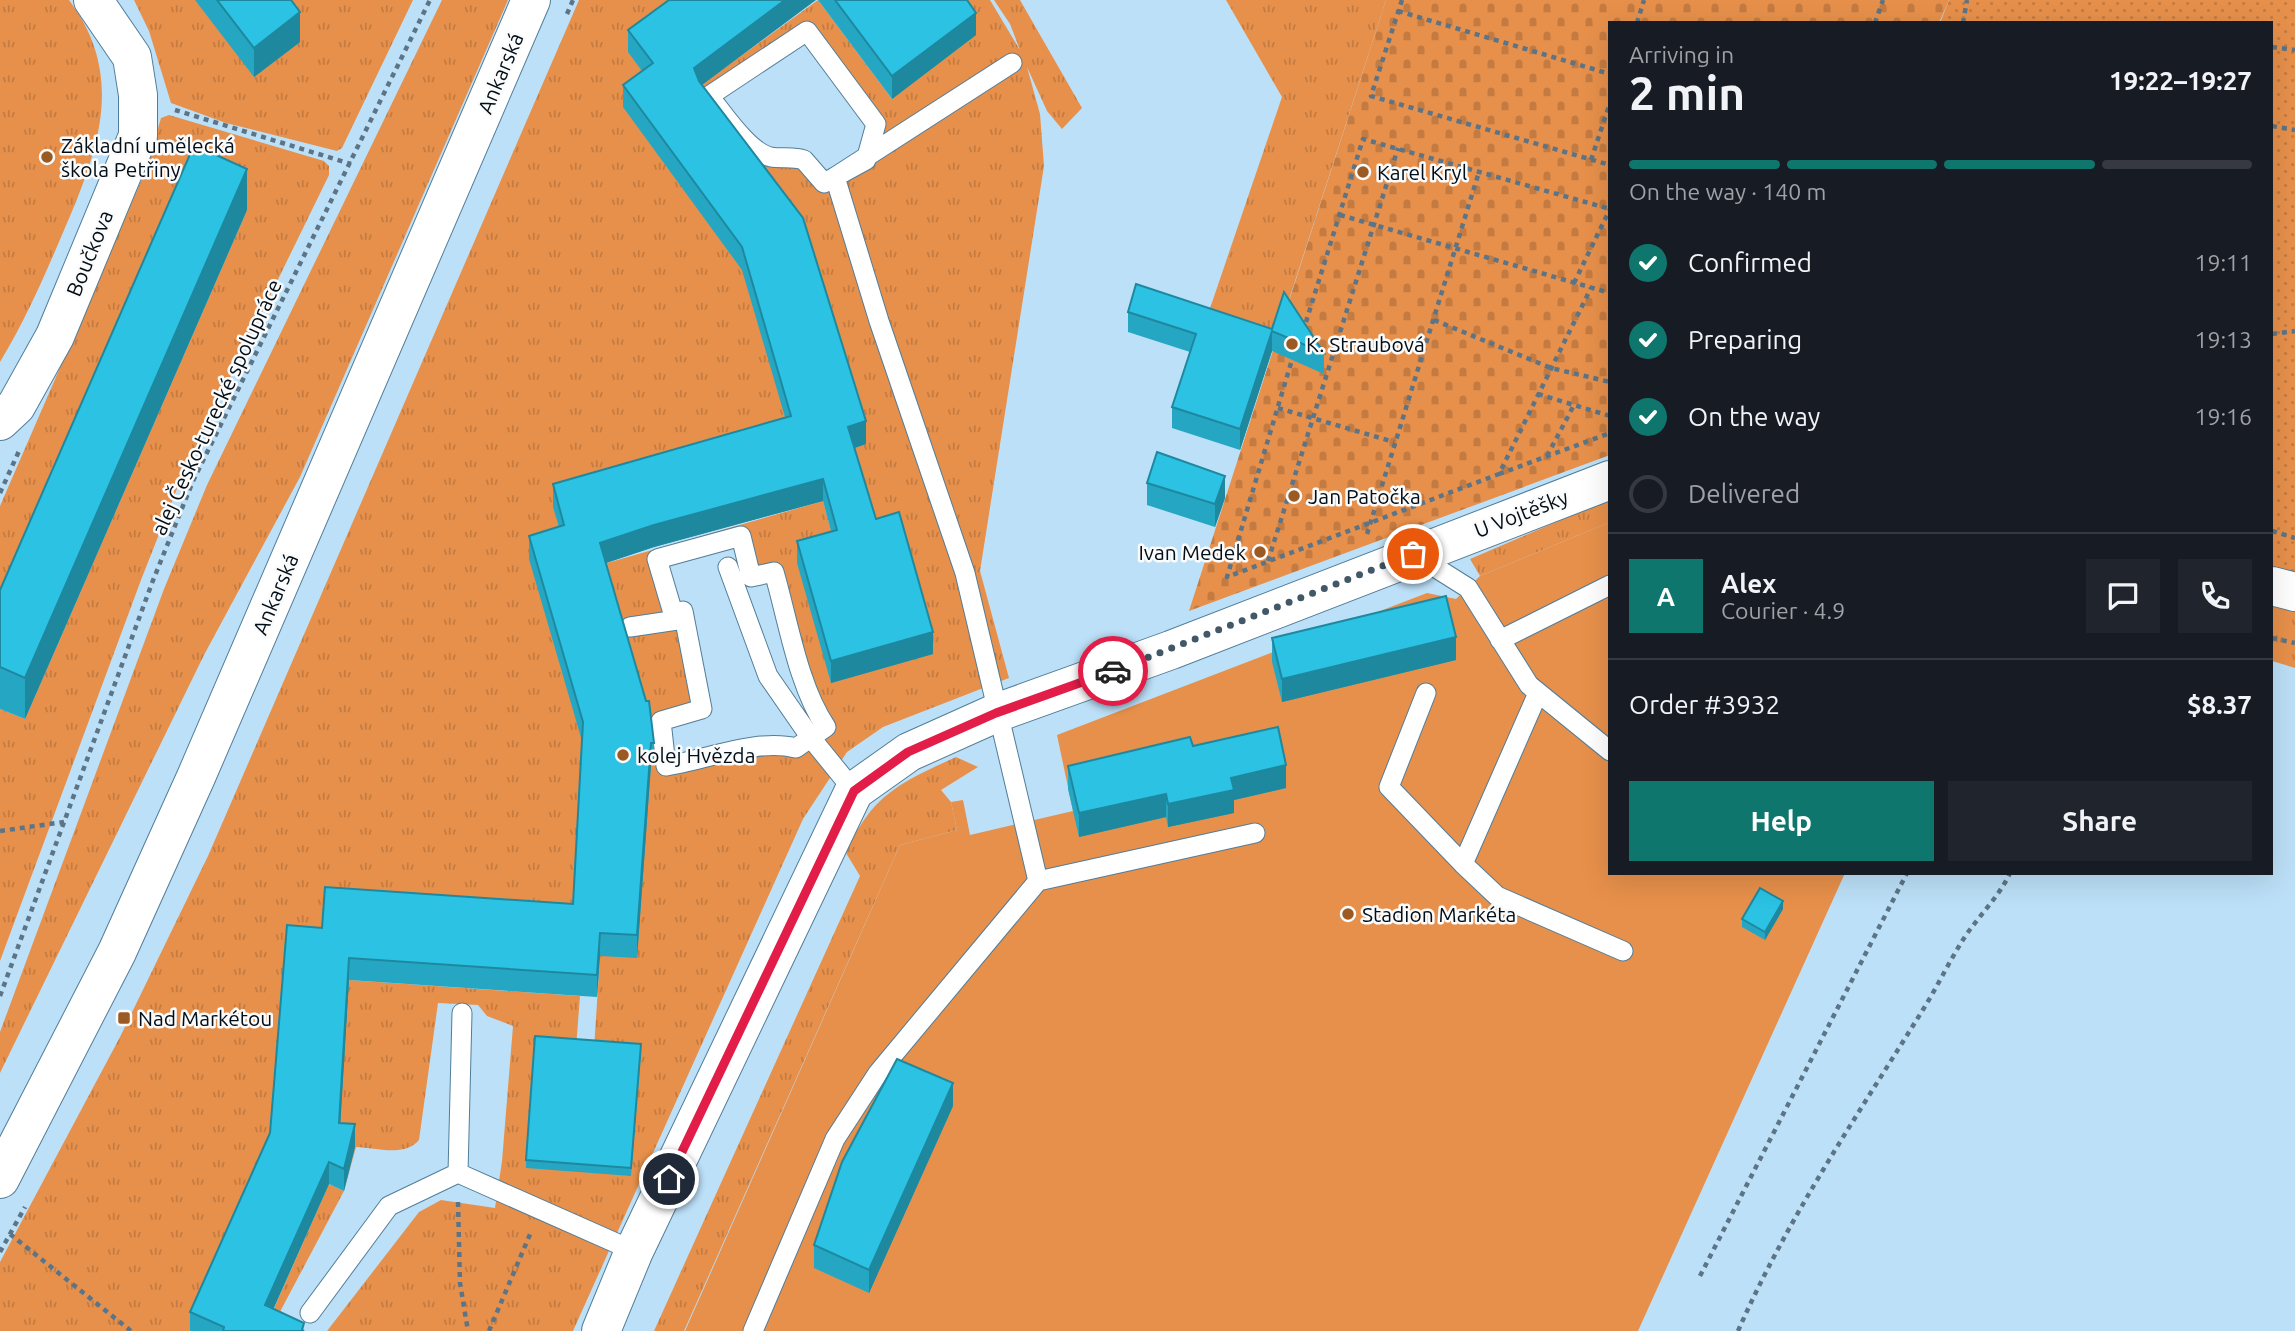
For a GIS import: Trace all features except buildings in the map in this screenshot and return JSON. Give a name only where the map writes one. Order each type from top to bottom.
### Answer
[{"type":"street","name":"Boučkova","points":[[11,433],[16,406],[55,337],[138,136],[132,57],[93,0]]},
{"type":"street","name":"Ankarská","points":[[0,1179],[123,940],[531,0]]},
{"type":"street","name":"U Vojtěšky","points":[[854,791],[908,752],[996,713],[1171,650],[1413,554],[1608,481]]},
{"type":"street","points":[[2273,586],[2295,592]]},
{"type":"street","points":[[601,1331],[634,1251],[854,791]]},
{"type":"lane","points":[[866,160],[876,124],[807,31],[709,96],[737,131],[769,157],[804,160],[824,183],[866,160],[1012,63]]},
{"type":"lane","points":[[835,177],[879,321],[965,573],[996,713],[1038,881]]},
{"type":"lane","points":[[741,537],[751,577],[774,572],[815,711],[826,727],[796,748],[782,744],[755,747],[666,766],[661,721],[702,709],[684,619],[682,611],[673,613],[657,559],[741,537]]},
{"type":"lane","points":[[1413,554],[1468,588],[1529,685],[1608,749]]},
{"type":"lane","points":[[728,567],[768,676],[811,738],[854,791]]},
{"type":"lane","points":[[1500,640],[1608,586]]},
{"type":"lane","points":[[630,627],[684,619]]},
{"type":"lane","points":[[1426,693],[1389,786],[1497,896],[1623,951]]},
{"type":"lane","points":[[1463,864],[1538,693]]},
{"type":"lane","points":[[753,1331],[835,1139],[878,1073],[1038,881],[1255,833]]},
{"type":"lane","points":[[458,1173],[462,1013]]},
{"type":"lane","points":[[310,1313],[389,1206],[458,1173],[634,1251]]},
{"type":"path","name":"alej Česko-turecké spolupráce","points":[[0,996],[193,481],[351,164],[429,0]]},
{"type":"path","points":[[1402,0],[1371,96],[1608,164]]},
{"type":"path","points":[[1638,21],[1644,0]]},
{"type":"path","points":[[1876,21],[1883,0]]},
{"type":"path","points":[[1963,21],[1967,0]]},
{"type":"path","points":[[1398,11],[1608,73]]},
{"type":"path","points":[[2273,47],[2295,50]]},
{"type":"path","points":[[138,111],[159,106],[351,164]]},
{"type":"path","points":[[1591,160],[1608,109]]},
{"type":"path","points":[[2273,126],[2295,130]]},
{"type":"path","points":[[1306,322],[1363,139],[1608,208]]},
{"type":"path","points":[[1267,563],[1398,148]]},
{"type":"path","points":[[1370,571],[1362,547],[1457,250],[1479,172]]},
{"type":"path","points":[[1574,283],[1608,213]]},
{"type":"path","points":[[1340,215],[1608,292]]},
{"type":"path","points":[[1499,474],[1591,288]]},
{"type":"path","points":[[1434,320],[1551,368],[1608,382]]},
{"type":"path","points":[[2273,334],[2295,331]]},
{"type":"path","points":[[1291,363],[1227,577],[1608,434]]},
{"type":"path","points":[[1538,394],[1608,415]]},
{"type":"path","points":[[1547,456],[1574,405]]},
{"type":"path","points":[[1278,408],[1394,442]]},
{"type":"path","points":[[0,493],[11,433]]},
{"type":"path","points":[[2273,531],[2295,538]]},
{"type":"path","points":[[2273,638],[2295,643]]},
{"type":"path","points":[[0,831],[64,822]]},
{"type":"path","points":[[1700,1276],[1906,875]]},
{"type":"path","points":[[1738,1331],[1759,1283],[1874,1084],[1925,1007],[1962,940],[2002,891],[2009,875]]},
{"type":"path","points":[[458,1173],[460,1283],[468,1331]]},
{"type":"path","points":[[489,1331],[540,1210]]},
{"type":"path","points":[[10,1234],[131,1331]]},
{"type":"green space","name":"Základní umělecká škola Petřiny","points":[[0,0],[69,0],[88,30],[98,60],[102,91],[94,151],[84,181],[38,288],[0,362]]},
{"type":"green space","points":[[134,0],[413,0],[342,148],[337,151],[226,123],[171,103],[149,31]]},
{"type":"green space","points":[[442,0],[508,0],[300,477],[204,655],[0,1073],[0,1032],[164,589],[207,485]]},
{"type":"green space","points":[[579,0],[699,0],[694,90],[818,0],[892,99],[950,0],[990,0],[1020,50],[1010,24],[994,0],[1020,0],[1082,108],[1062,129],[1047,111],[1027,67],[1040,114],[1044,166],[980,571],[1009,678],[883,727],[847,752],[803,819],[573,1331],[327,1331],[419,1212],[441,1200],[495,1208],[502,1161],[513,1026],[487,1016],[478,1005],[438,1003],[419,1140],[398,1150],[356,1147],[344,1191],[354,1147],[192,1331],[0,1331],[0,1262],[120,1037],[208,856]],"holes":[[[807,31],[876,124],[866,160],[818,174],[754,147],[709,96]],[[827,457],[876,542],[837,552],[823,501],[600,565]],[[741,537],[751,577],[774,573],[826,727],[782,744],[666,766],[661,721],[702,709],[657,559]],[[600,956],[594,1049],[576,1048],[580,996],[349,980]]]},
{"type":"green space","points":[[1226,0],[1386,0],[1273,349],[1204,326],[1282,97]]},
{"type":"green space","points":[[1386,0],[1949,0],[1940,21],[1608,21],[1608,456],[1189,611]]},
{"type":"green space","points":[[1949,0],[2295,0],[2295,577],[2273,571],[2273,21],[1941,21]]},
{"type":"green space","points":[[169,115],[324,161],[329,166],[329,175],[182,476],[0,961],[0,709],[25,719],[247,210],[0,631],[0,506],[145,172],[161,118]]},
{"type":"green space","points":[[1608,500],[1608,523],[1480,576],[1470,559]]},
{"type":"green space","name":"Stadion Markéta","points":[[1608,523],[1608,875],[1844,875],[1638,1331],[685,1331],[900,845],[957,830],[951,802],[963,800],[970,835],[1073,811],[1057,735],[1427,593],[1456,599],[1480,576]]},
{"type":"green space","points":[[2273,599],[2295,605],[2295,668],[2273,661]]},
{"type":"green space","points":[[956,757],[978,767],[941,790],[951,802],[957,830],[900,845],[684,1331],[654,1331],[860,876],[843,848],[885,797],[914,777]]},
{"type":"green space","points":[[329,1184],[344,1191],[273,1325],[264,1331]]},
{"type":"way so far","points":[[1113,671],[1413,554]]},
{"type":"place","name":"Základní umělecká škola Petřiny","points":[[47,157]]},
{"type":"place","name":"Karel Kryl","points":[[1363,172]]},
{"type":"place","name":"K. Straubová","points":[[1292,344]]},
{"type":"place","name":"Jan Patočka","points":[[1294,496]]},
{"type":"place","name":"Ivan Medek","points":[[1260,552]]},
{"type":"place","name":"kolej Hvězda","points":[[623,755]]},
{"type":"place","name":"Stadion Markéta","points":[[1348,914]]},
{"type":"place","name":"Nad Markétou","points":[[124,1018]]},
{"type":"route","points":[[669,1179],[854,791],[908,752],[996,713],[1113,671]]}]
